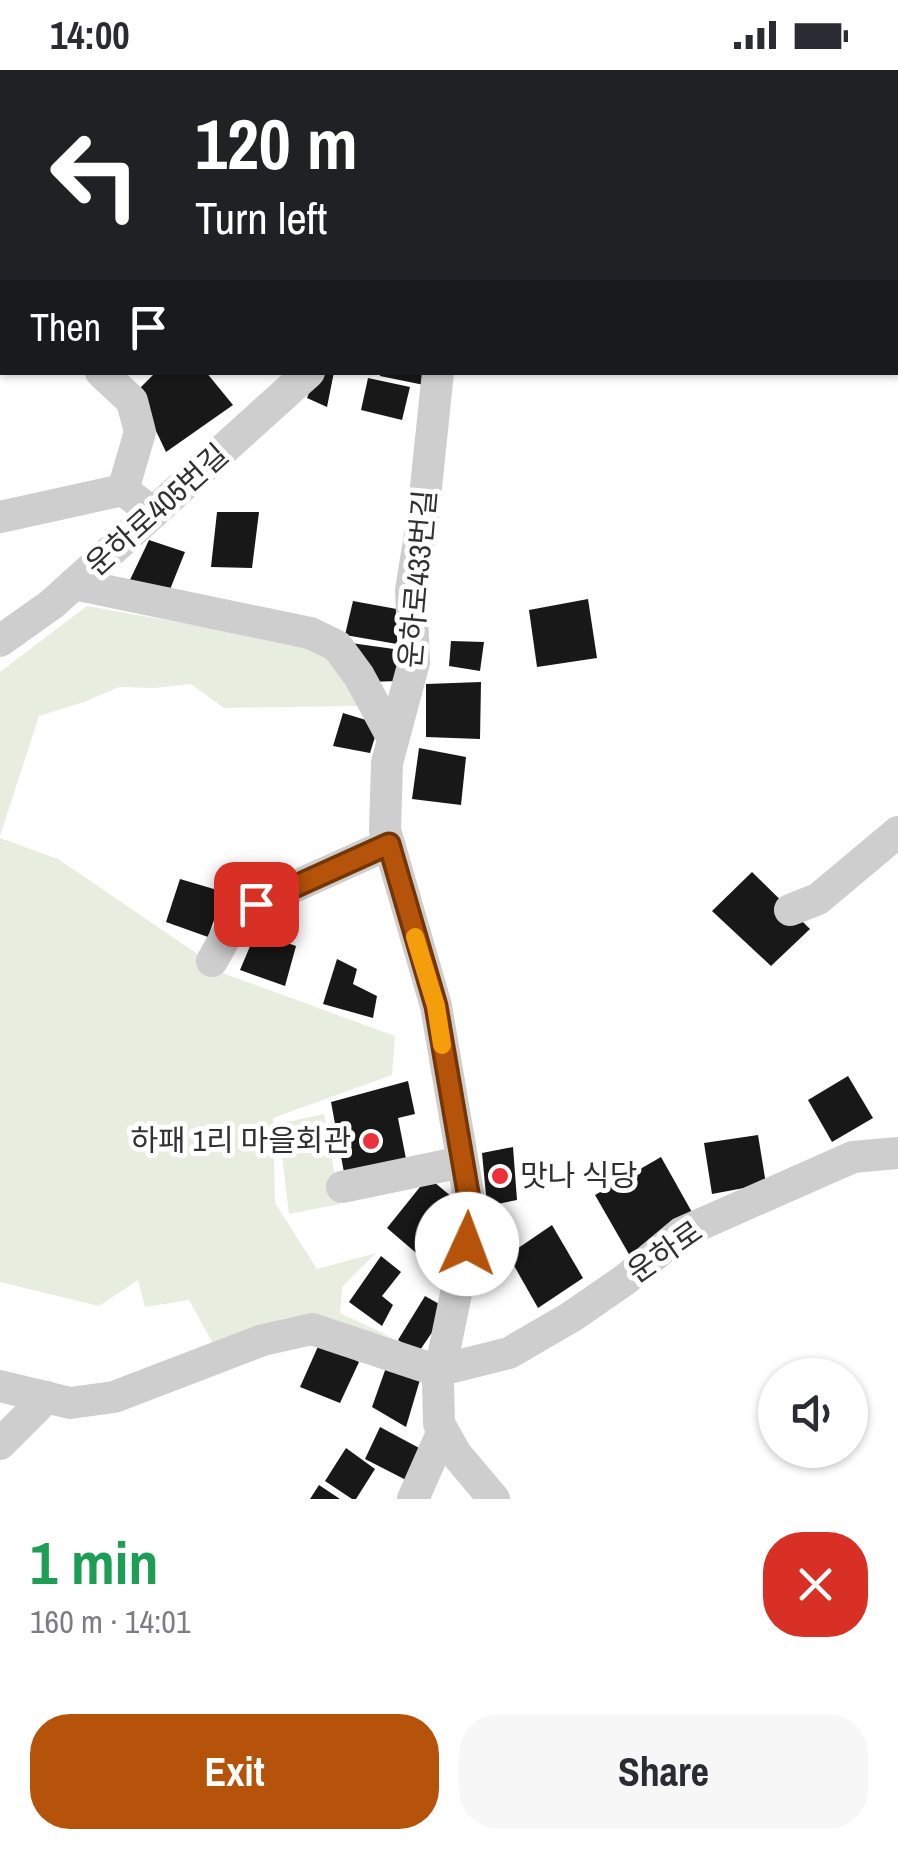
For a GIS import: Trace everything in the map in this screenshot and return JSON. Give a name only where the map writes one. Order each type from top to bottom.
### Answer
[{"type":"street","points":[[103,375],[132,401],[140,432],[123,490]]},
{"type":"street","name":"운하로405번길","points":[[0,642],[52,604],[306,375]]},
{"type":"street","name":"운하로433번길","points":[[438,375],[411,590],[414,662],[387,762],[385,830],[436,1006],[472,1216],[458,1240],[438,1381],[439,1424],[443,1431]]},
{"type":"street","points":[[0,517],[123,490],[153,513]]},
{"type":"street","points":[[74,584],[310,634],[338,646],[393,739]]},
{"type":"street","points":[[790,910],[818,899],[898,832]]},
{"type":"street","points":[[212,961],[230,929],[256,904],[389,844]]},
{"type":"street","name":"운하로","points":[[441,1370],[510,1353],[626,1279],[681,1233],[852,1157],[898,1153]]},
{"type":"street","points":[[342,1187],[462,1162]]},
{"type":"street","points":[[0,1386],[70,1402],[114,1396],[263,1340],[312,1329],[441,1370]]},
{"type":"street","points":[[0,1444],[46,1397]]},
{"type":"street","points":[[413,1499],[443,1431]]},
{"type":"street","points":[[443,1431],[456,1454],[494,1499]]},
{"type":"green space","points":[[87,606],[332,653],[362,706],[224,708],[191,684],[119,687],[39,716],[0,836],[0,672]]},
{"type":"green space","points":[[0,838],[58,859],[196,953],[214,970],[395,1036],[392,1075],[273,1118],[275,1203],[317,1269],[376,1253],[342,1287],[340,1313],[393,1338],[344,1325],[285,1318],[215,1347],[189,1300],[145,1307],[138,1280],[99,1306],[0,1282]]},
{"type":"green space","points":[[324,1114],[340,1204],[289,1214],[278,1124]]},
{"type":"building","points":[[153,375],[208,375],[233,405],[166,452],[137,391]]},
{"type":"building","points":[[333,375],[327,407],[307,398],[313,382]]},
{"type":"building","points":[[380,375],[426,375],[424,385]]},
{"type":"building","points":[[368,378],[410,387],[402,420],[361,410]]},
{"type":"building","points":[[217,512],[259,512],[252,568],[211,567]]},
{"type":"building","points":[[149,540],[185,552],[167,597],[128,584]]},
{"type":"building","points":[[588,599],[597,658],[537,667],[529,610]]},
{"type":"building","points":[[353,601],[402,610],[397,644],[345,635]]},
{"type":"building","points":[[451,641],[484,642],[480,671],[449,666]]},
{"type":"building","points":[[351,643],[401,650],[399,681],[367,682]]},
{"type":"building","points":[[481,682],[480,739],[426,737],[426,684]]},
{"type":"building","points":[[343,713],[379,724],[370,753],[333,746]]},
{"type":"building","points":[[419,748],[466,757],[461,805],[412,799]]},
{"type":"building","points":[[752,872],[810,929],[771,966],[712,911]]},
{"type":"building","points":[[180,879],[224,892],[208,937],[166,922]]},
{"type":"building","points":[[256,932],[296,946],[285,986],[240,970]]},
{"type":"building","points":[[337,959],[357,969],[353,984],[377,996],[373,1018],[323,1004]]},
{"type":"building","points":[[848,1076],[873,1118],[832,1142],[808,1100]]},
{"type":"building","name":"하패 1리 마을회관","points":[[408,1081],[415,1114],[398,1118],[407,1164],[345,1178],[331,1102]]},
{"type":"building","points":[[758,1135],[766,1184],[712,1194],[704,1143]]},
{"type":"building","name":"맛나 식당","points":[[513,1147],[517,1200],[487,1206],[482,1153]]},
{"type":"building","points":[[661,1157],[693,1214],[630,1256],[595,1195]]},
{"type":"building","points":[[428,1177],[464,1207],[422,1258],[387,1228]]},
{"type":"building","points":[[552,1225],[583,1278],[538,1308],[508,1255]]},
{"type":"building","points":[[381,1256],[401,1272],[382,1296],[393,1305],[382,1326],[349,1302]]},
{"type":"building","points":[[425,1296],[448,1309],[418,1353],[398,1340]]},
{"type":"building","points":[[320,1342],[359,1362],[340,1403],[300,1387]]},
{"type":"building","points":[[388,1362],[422,1373],[406,1427],[372,1407]]},
{"type":"building","points":[[380,1427],[421,1449],[406,1480],[365,1459]]},
{"type":"building","points":[[346,1448],[375,1469],[356,1499],[325,1481]]},
{"type":"building","points":[[319,1485],[340,1499],[310,1499]]},
{"type":"slow traffic","points":[[415,937],[436,1006],[442,1045]]},
{"type":"place","name":"하패 1리 마을회관","points":[[371,1141]]},
{"type":"place","name":"맛나 식당","points":[[500,1176]]},
{"type":"route","points":[[256,904],[389,844],[436,1006],[472,1216],[467,1244]]}]
